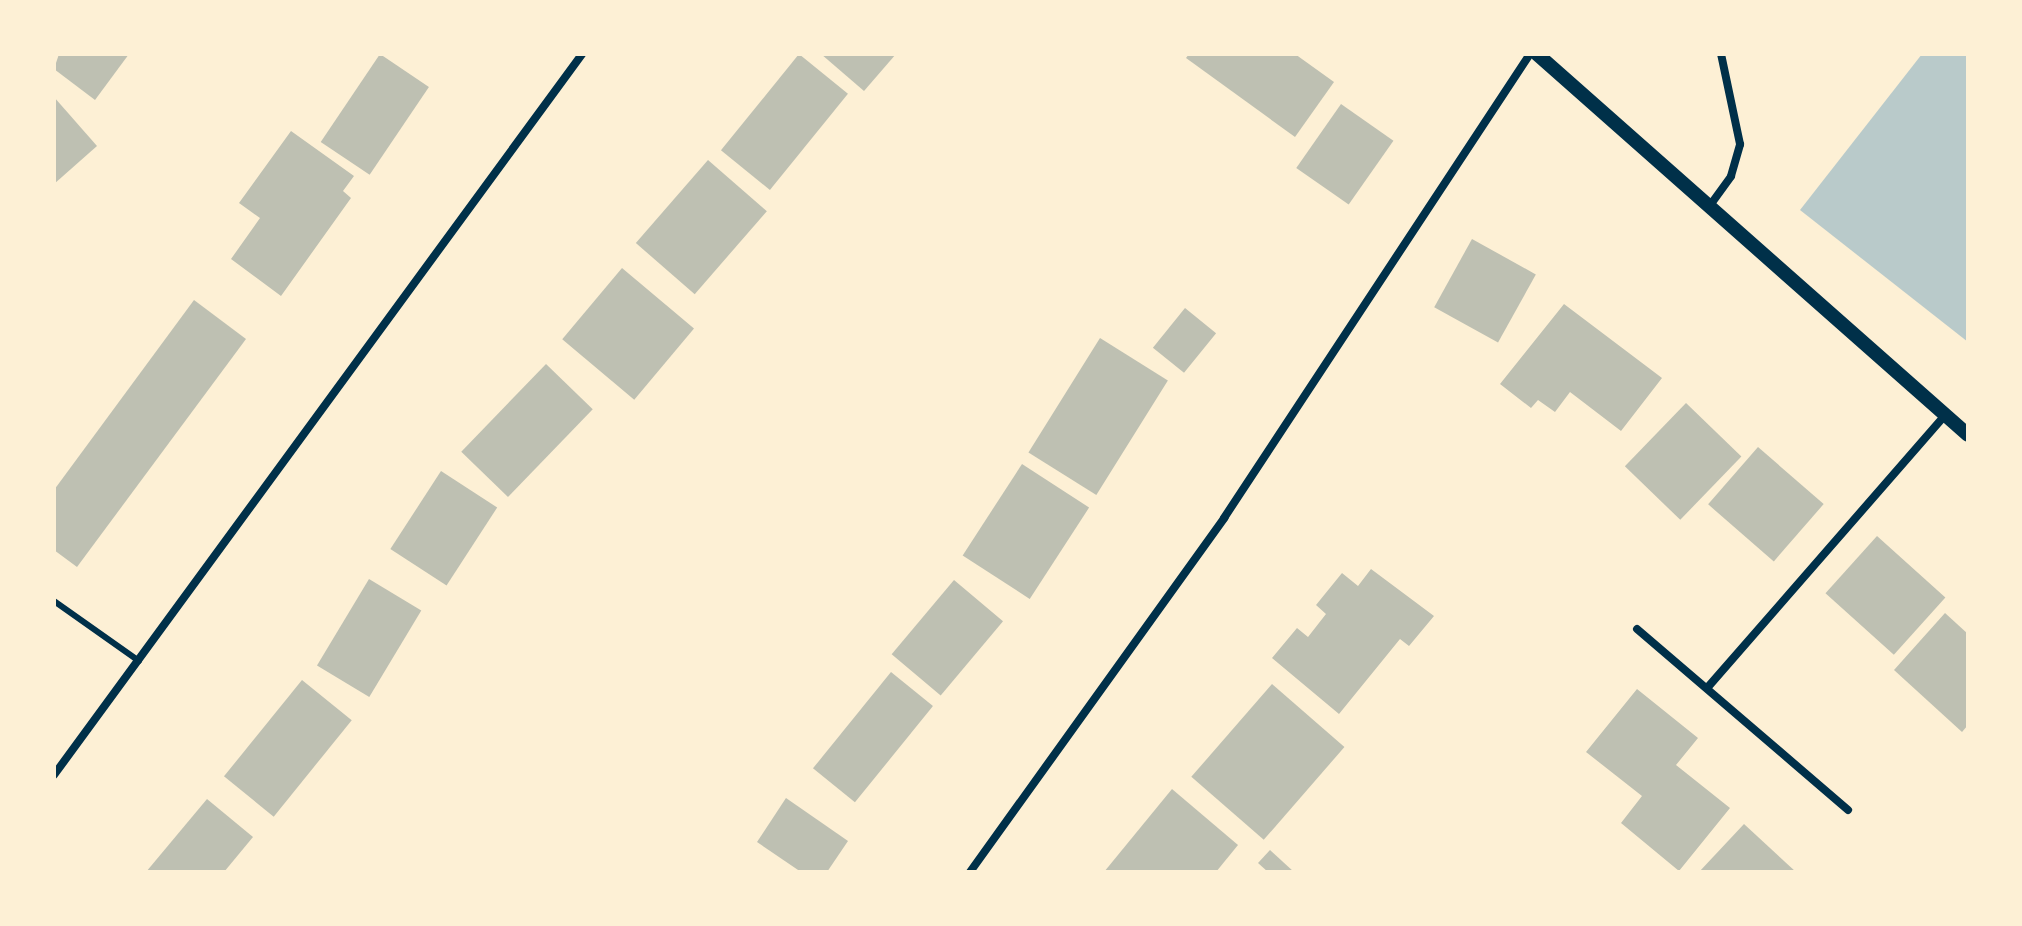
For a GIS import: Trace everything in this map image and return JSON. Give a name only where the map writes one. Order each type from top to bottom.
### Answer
[{"type":"street","points":[[54,775],[582,54]]},
{"type":"street","points":[[970,872],[1224,518],[1530,54]]},
{"type":"street","points":[[1537,54],[1711,204],[1968,435]]},
{"type":"street","points":[[1711,204],[1731,176],[1740,144],[1721,54]]},
{"type":"street","points":[[1708,687],[1945,415]]},
{"type":"street","points":[[1637,629],[1848,810]]},
{"type":"lane","points":[[54,601],[139,661]]},
{"type":"shaded area","points":[[1922,54],[1968,54],[1968,342],[1800,210]]},
{"type":"building","points":[[59,54],[129,54],[95,100],[54,69]]},
{"type":"building","points":[[380,54],[429,87],[370,175],[321,142]]},
{"type":"building","points":[[799,54],[848,94],[770,190],[721,150]]},
{"type":"building","points":[[821,54],[896,54],[864,91]]},
{"type":"building","points":[[1189,54],[1295,54],[1334,82],[1295,137],[1186,58]]},
{"type":"building","points":[[54,97],[97,146],[54,184]]},
{"type":"building","points":[[1341,104],[1393,141],[1349,205],[1296,168]]},
{"type":"building","points":[[291,131],[354,176],[343,191],[351,198],[281,296],[231,259],[260,218],[239,203]]},
{"type":"building","points":[[708,160],[767,211],[695,294],[636,243]]},
{"type":"building","points":[[1472,239],[1536,274],[1498,343],[1434,307]]},
{"type":"building","points":[[622,268],[694,328],[634,400],[562,339]]},
{"type":"building","points":[[194,300],[246,339],[77,567],[54,550],[54,490]]},
{"type":"building","points":[[1564,304],[1662,378],[1621,431],[1570,392],[1555,412],[1538,400],[1531,408],[1500,384]]},
{"type":"building","points":[[1185,308],[1216,333],[1184,373],[1153,348]]},
{"type":"building","points":[[1100,338],[1168,380],[1096,495],[1028,452]]},
{"type":"building","points":[[546,364],[593,409],[508,497],[461,452]]},
{"type":"building","points":[[1686,403],[1741,456],[1680,520],[1625,466]]},
{"type":"building","points":[[1758,447],[1824,504],[1774,561],[1708,504]]},
{"type":"building","points":[[1022,464],[1089,508],[1030,599],[963,555]]},
{"type":"building","points":[[441,471],[497,507],[447,585],[390,549]]},
{"type":"building","points":[[1877,536],[1945,598],[1894,655],[1825,593]]},
{"type":"building","points":[[1371,569],[1434,616],[1409,646],[1400,639],[1339,714],[1272,658],[1297,628],[1308,637],[1326,614],[1316,605],[1342,573],[1358,586]]},
{"type":"building","points":[[369,579],[421,610],[369,697],[317,666]]},
{"type":"building","points":[[954,580],[1003,621],[941,695],[892,654]]},
{"type":"building","points":[[1945,613],[1968,634],[1968,725],[1962,732],[1894,670]]},
{"type":"building","points":[[891,672],[933,706],[855,802],[813,768]]},
{"type":"building","points":[[302,680],[352,720],[274,817],[224,776]]},
{"type":"building","points":[[1272,684],[1344,747],[1264,840],[1191,777]]},
{"type":"building","points":[[1637,689],[1698,738],[1676,765],[1730,808],[1679,871],[1621,823],[1642,796],[1586,752]]},
{"type":"building","points":[[1172,789],[1238,845],[1216,872],[1104,872]]},
{"type":"building","points":[[786,798],[848,841],[827,872],[801,872],[757,842]]},
{"type":"building","points":[[207,799],[253,837],[224,872],[146,872]]},
{"type":"building","points":[[1744,824],[1796,872],[1699,872]]},
{"type":"building","points":[[1270,850],[1294,872],[1268,872],[1258,863]]}]
